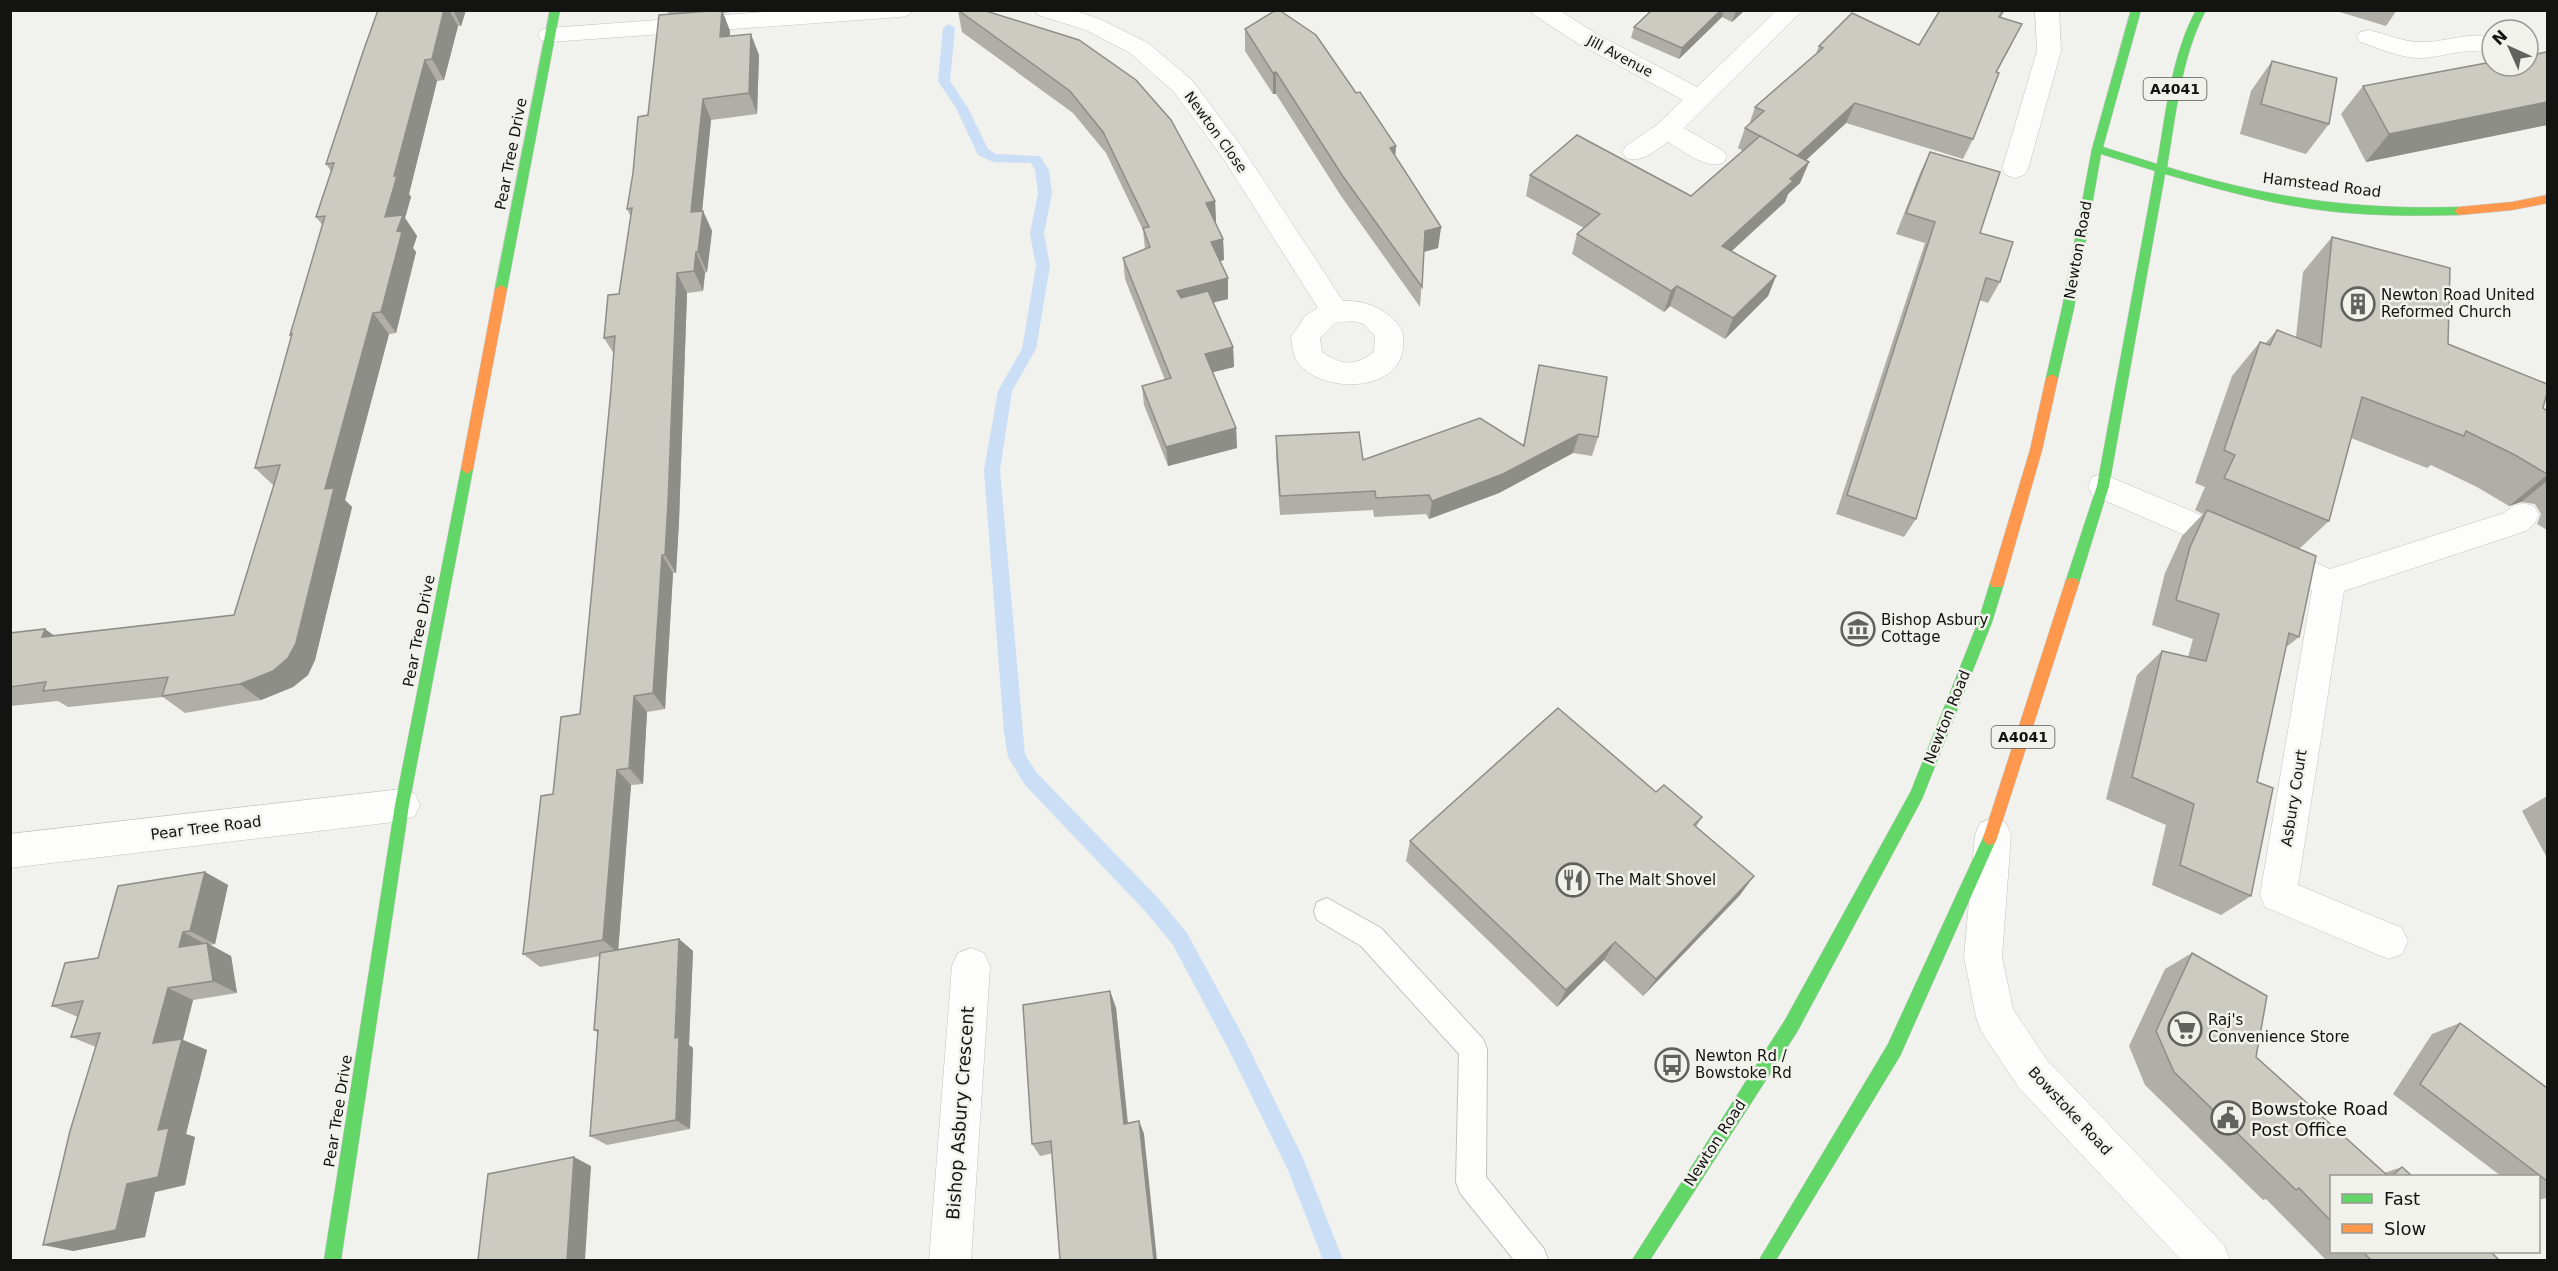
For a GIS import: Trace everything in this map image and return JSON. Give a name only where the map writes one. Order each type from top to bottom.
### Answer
[{"type":"main road","name":"Pear Tree Drive","points":[[332,1260],[402,805],[555,10]]},
{"type":"main road","name":"Newton Road","points":[[1640,1260],[1791,1026],[1917,794],[1985,622],[2036,450],[2068,308],[2097,149],[2136,10]]},
{"type":"main road","name":"A4041","points":[[1767,1260],[1894,1050],[1994,828],[2103,486],[2178,75],[2193,25],[2201,10]]},
{"type":"main road","name":"Hamstead Road","points":[[2097,149],[2162,170],[2278,200],[2360,209],[2446,213],[2529,204],[2547,199]]},
{"type":"street","points":[[550,35],[901,10]]},
{"type":"street","name":"Newton Close","points":[[1046,10],[1094,25],[1139,48],[1183,86],[1232,152],[1335,312]]},
{"type":"street","name":"Jill Avenue","points":[[1542,10],[1586,38],[1699,98]]},
{"type":"street","points":[[1635,152],[1667,130],[1791,10]]},
{"type":"street","points":[[2015,169],[2049,51],[2047,10]]},
{"type":"street","points":[[2369,37],[2404,48],[2424,50],[2458,42],[2480,43]]},
{"type":"street","points":[[1667,130],[1714,157]]},
{"type":"street","points":[[2103,486],[2329,583],[2515,522],[2523,515]]},
{"type":"street","name":"Asbury Court","points":[[2329,583],[2278,895],[2389,941]]},
{"type":"street","name":"Pear Tree Road","points":[[10,851],[402,805]]},
{"type":"street","name":"Bowstoke Road","points":[[1994,828],[1983,957],[1995,1017],[2033,1074],[2133,1177],[2209,1260]]},
{"type":"street","name":"Bishop Asbury Crescent","points":[[950,1260],[971,966]]},
{"type":"lane","points":[[1327,911],[1371,937],[1473,1049],[1471,1182],[1533,1260]]},
{"type":"building","points":[[378,10],[444,10],[432,59],[425,60],[385,217],[403,215],[397,231],[402,232],[381,312],[373,313],[325,489],[334,488],[296,643],[288,658],[273,671],[240,684],[162,696],[168,677],[43,691],[46,682],[10,687],[10,633],[45,629],[42,637],[234,615],[280,465],[255,468],[292,334],[290,335],[325,216],[316,217],[334,163],[326,164]]},
{"type":"building","points":[[722,10],[720,37],[751,34],[749,93],[703,99],[691,212],[703,211],[698,252],[696,252],[694,271],[677,273],[668,503],[665,555],[662,555],[653,693],[634,696],[629,768],[617,770],[603,940],[523,954],[541,796],[553,794],[561,717],[580,714],[615,336],[604,338],[608,295],[619,294],[632,208],[627,209],[638,117],[648,115],[659,15]]},
{"type":"building","points":[[958,10],[983,10],[1079,40],[1136,80],[1171,120],[1215,201],[1206,203],[1223,239],[1211,242],[1228,278],[1177,291],[1181,298],[1208,291],[1233,347],[1205,354],[1236,428],[1166,447],[1142,386],[1171,378],[1123,258],[1150,247],[1143,228],[1149,227],[1103,132],[1070,91]]},
{"type":"building","points":[[1276,10],[1316,35],[1356,93],[1360,92],[1396,146],[1390,148],[1441,227],[1425,231],[1422,287],[1342,175],[1276,72],[1273,73],[1245,29]]},
{"type":"building","points":[[1652,10],[1721,10],[1682,48],[1634,27]]},
{"type":"building","points":[[1940,10],[2003,10],[1999,17],[2022,24],[1996,72],[1999,73],[1973,139],[1855,103],[1797,156],[1745,128],[1764,111],[1755,107],[1823,48],[1819,46],[1852,13],[1919,45]]},
{"type":"building","points":[[2546,52],[2547,54],[2547,102],[2389,134],[2363,86],[2480,64],[2480,78],[2540,78],[2540,53]]},
{"type":"building","points":[[2272,61],[2337,78],[2329,124],[2261,104]]},
{"type":"building","points":[[1577,135],[1691,196],[1760,136],[1809,162],[1790,179],[1793,181],[1722,246],[1776,276],[1733,318],[1677,286],[1671,291],[1577,234],[1600,214],[1530,175]]},
{"type":"building","points":[[1930,152],[2000,172],[1980,233],[2013,242],[2000,282],[1986,278],[1916,519],[1847,495],[1935,222],[1906,213]]},
{"type":"building","points":[[2332,237],[2450,268],[2448,344],[2547,384],[2543,408],[2547,411],[2547,474],[2466,431],[2464,436],[2362,397],[2329,521],[2224,478],[2235,455],[2224,450],[2260,342],[2270,345],[2277,330],[2321,347]]},
{"type":"building","points":[[1539,365],[1607,377],[1598,437],[1579,434],[1503,474],[1432,501],[1429,495],[1376,498],[1375,491],[1280,496],[1276,436],[1359,432],[1363,460],[1480,418],[1524,446]]},
{"type":"building","points":[[2207,510],[2316,556],[2299,637],[2289,633],[2257,782],[2273,788],[2251,896],[2180,865],[2194,804],[2132,777],[2162,651],[2206,661],[2219,614],[2176,600],[2190,547]]},
{"type":"building","name":"The Malt Shovel","points":[[1558,708],[1656,792],[1664,785],[1702,817],[1694,825],[1754,876],[1656,979],[1615,942],[1566,990],[1410,841]]},
{"type":"building","points":[[205,872],[190,931],[183,932],[179,947],[207,943],[213,981],[168,988],[153,1043],[182,1039],[158,1130],[169,1128],[158,1177],[127,1184],[116,1230],[43,1245],[70,1131],[100,1033],[71,1037],[83,1001],[52,1006],[65,963],[98,958],[118,886]]},
{"type":"building","points":[[679,939],[675,1038],[679,1037],[676,1120],[590,1136],[598,1030],[594,1030],[600,953]]},
{"type":"building","points":[[2192,953],[2267,996],[2256,1057],[2387,1175],[2330,1175],[2330,1220],[2299,1188],[2296,1190],[2174,1072],[2156,1031]]},
{"type":"building","points":[[1110,991],[1124,1124],[1139,1121],[1154,1260],[1060,1260],[1051,1141],[1032,1144],[1023,1005]]},
{"type":"building","points":[[2460,1023],[2547,1088],[2547,1181],[2540,1175],[2420,1084]]},
{"type":"building","points":[[574,1157],[567,1260],[478,1260],[488,1174]]},
{"type":"building","points":[[2402,1167],[2411,1175],[2393,1175]]},
{"type":"building","points":[[2364,1253],[2492,1253],[2499,1260],[2371,1260]]},
{"type":"waterway","points":[[949,28],[944,81],[962,108],[983,152],[993,158],[1035,159],[1042,170],[1045,193],[1037,234],[1043,266],[1029,349],[1005,391],[992,470],[1013,732],[1017,757],[1031,779],[1152,905],[1180,939],[1237,1045],[1296,1165],[1333,1260]]},
{"type":"traffic: fast","points":[[501,289],[555,10]]},
{"type":"traffic: fast","points":[[2052,378],[2068,308],[2097,149],[2136,10]]},
{"type":"traffic: fast","points":[[2072,583],[2103,486],[2178,76],[2193,25],[2201,10]]},
{"type":"traffic: fast","points":[[2097,149],[2217,185],[2291,202],[2375,211],[2459,211]]},
{"type":"traffic: fast","points":[[332,1260],[402,805],[467,469]]},
{"type":"traffic: fast","points":[[1640,1260],[1791,1026],[1917,794],[1985,622],[1997,583]]},
{"type":"traffic: fast","points":[[1767,1260],[1894,1050],[1990,838]]},
{"type":"traffic: slow","points":[[2459,211],[2512,206],[2548,199]]},
{"type":"traffic: slow","points":[[467,469],[501,289]]},
{"type":"traffic: slow","points":[[1997,583],[2036,450],[2052,378]]},
{"type":"traffic: slow","points":[[1990,838],[2072,583]]},
{"type":"place","name":"Newton Road United Reformed Church","points":[[2358,304]]},
{"type":"place","name":"Bishop Asbury Cottage","points":[[1858,629]]},
{"type":"place","name":"The Malt Shovel","points":[[1573,880]]},
{"type":"place","name":"Raj's Convenience Store","points":[[2185,1029]]},
{"type":"place","name":"Newton Rd / Bowstoke Rd","points":[[1672,1065]]},
{"type":"place","name":"Bowstoke Road Post Office","points":[[2228,1118]]}]
